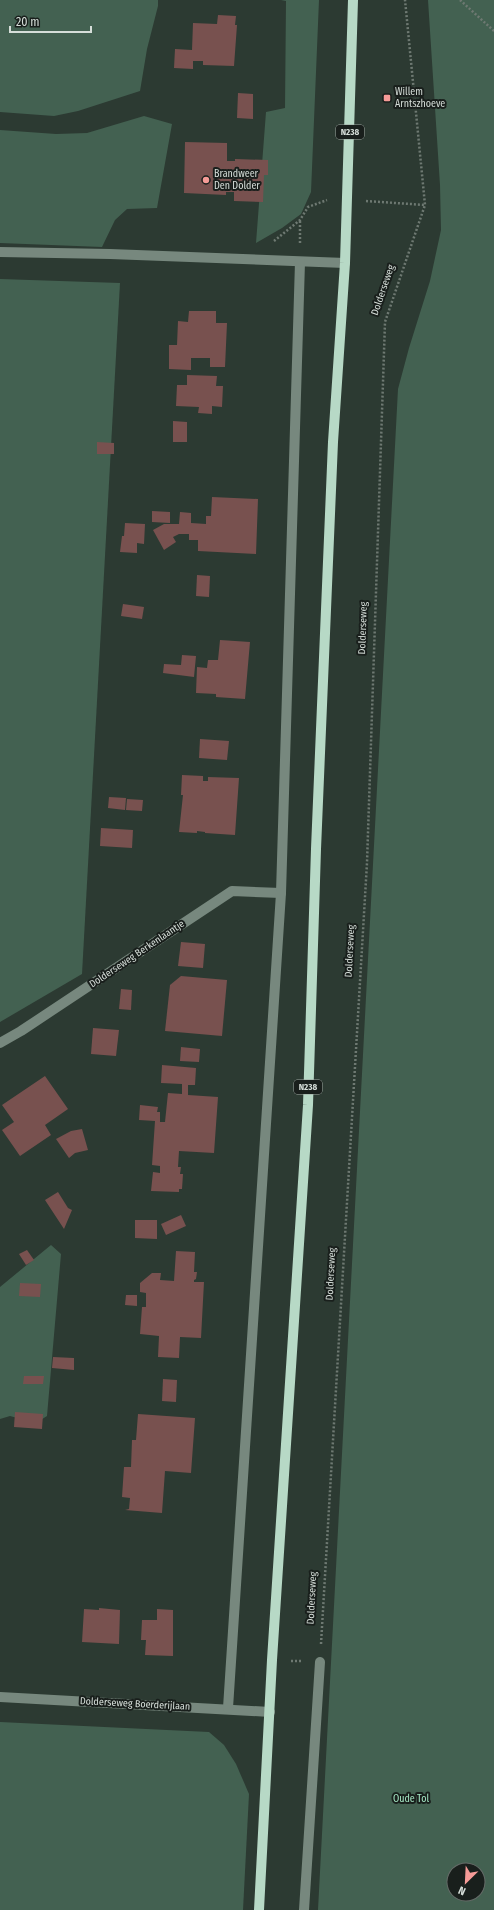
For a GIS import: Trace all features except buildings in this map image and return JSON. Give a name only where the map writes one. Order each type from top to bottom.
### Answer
[{"type":"main road","name":"N238","points":[[259,1910],[308,1105],[316,841],[333,450],[345,263],[353,0]]},
{"type":"street","points":[[0,252],[110,254],[345,263]]},
{"type":"street","points":[[228,1708],[282,893],[300,262]]},
{"type":"street","name":"Dolderseweg Berkenlaantje","points":[[0,1043],[21,1031],[232,891],[282,893]]},
{"type":"street","points":[[304,1910],[320,1662]]},
{"type":"street","name":"Dolderseweg Boerderijlaan","points":[[0,1697],[228,1708],[270,1712]]},
{"type":"path","name":"Dolderseweg","points":[[320,1662],[367,863],[385,322],[425,205],[405,0]]},
{"type":"path","points":[[460,0],[494,31]]},
{"type":"green space","points":[[0,0],[158,0],[158,6],[147,49],[140,91],[78,111],[54,116],[0,112]]},
{"type":"green space","points":[[281,0],[319,0],[311,192],[301,214],[282,228],[256,243],[266,112],[285,108],[286,1]]},
{"type":"green space","name":"Oude Tol","points":[[428,0],[494,0],[494,1910],[318,1910],[398,389],[430,281],[441,230],[440,185]]},
{"type":"green space","points":[[144,116],[172,124],[157,208],[127,209],[115,220],[102,247],[0,243],[0,130],[56,134],[87,133]]},
{"type":"green space","points":[[0,279],[120,283],[82,974],[0,1022]]},
{"type":"green space","points":[[51,1245],[61,1254],[47,1416],[36,1423],[10,1416],[0,1419],[0,1287]]},
{"type":"green space","points":[[0,1722],[209,1732],[224,1745],[236,1764],[249,1794],[243,1910],[0,1910]]},
{"type":"place","name":"Willem Arntszhoeve","points":[[387,98]]},
{"type":"place","name":"Brandweer Den Dolder","points":[[206,180]]}]
